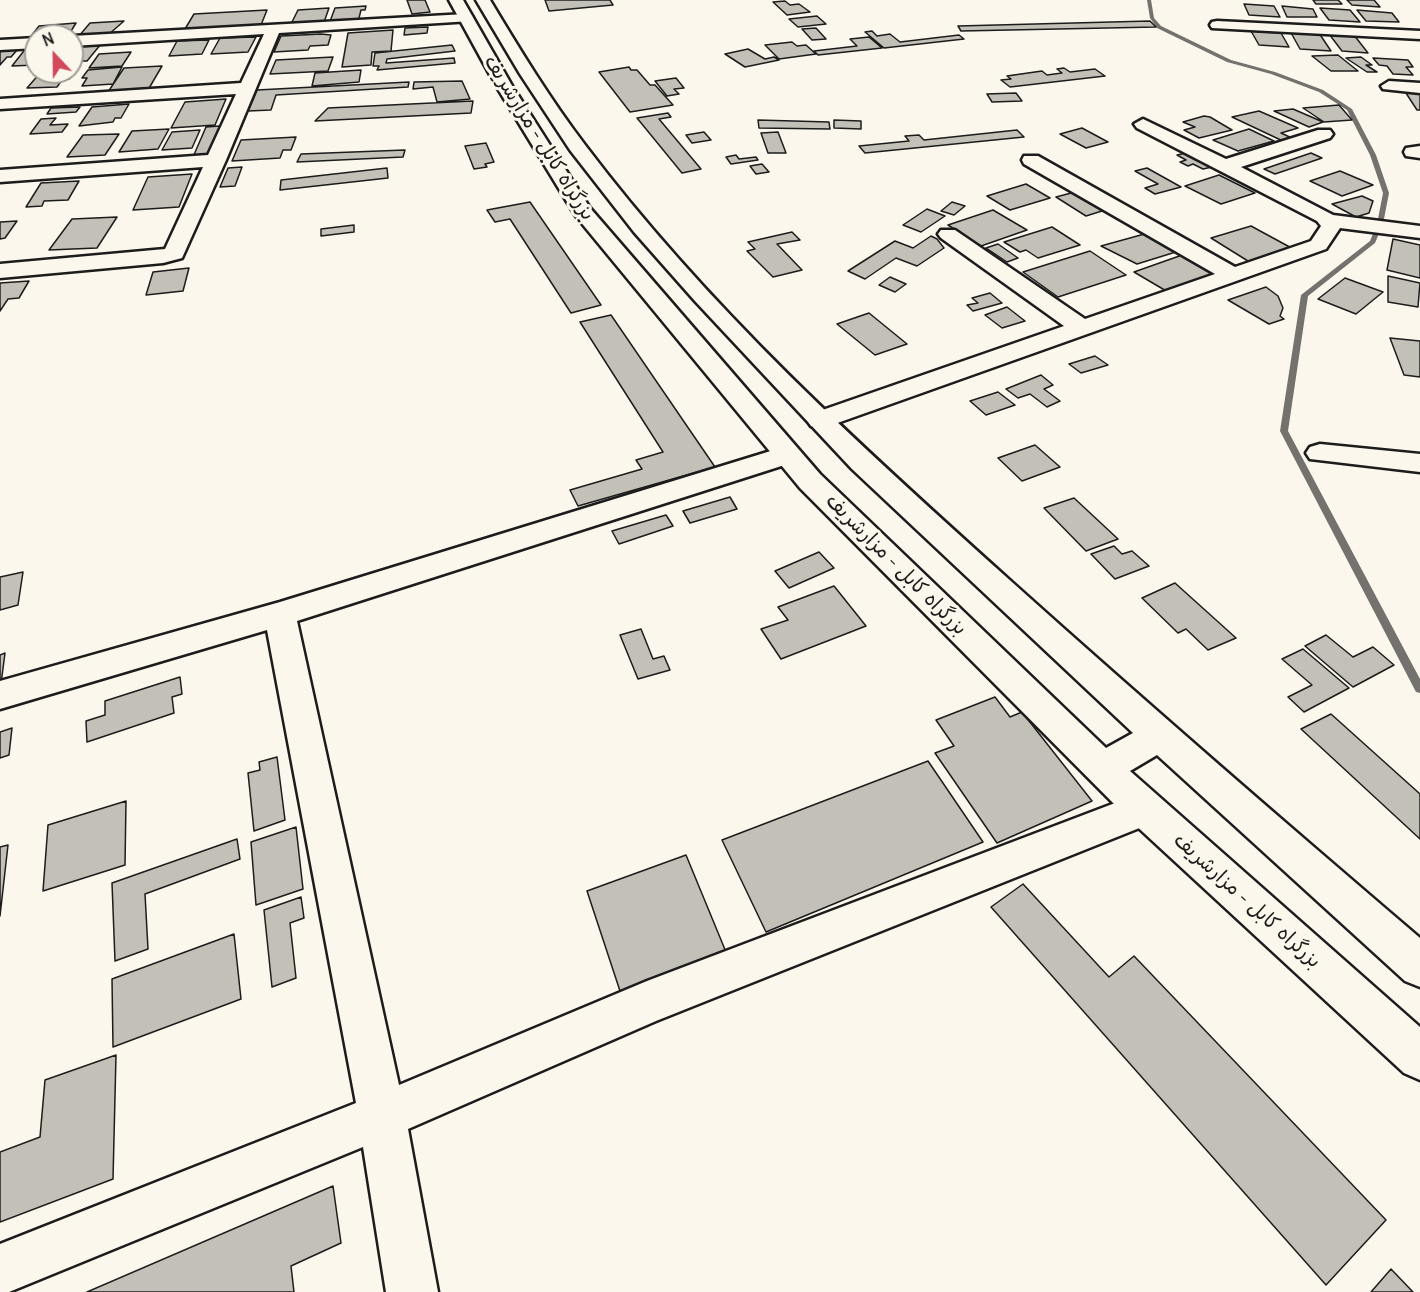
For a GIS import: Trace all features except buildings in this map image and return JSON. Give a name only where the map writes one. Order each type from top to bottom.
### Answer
[{"type":"main road","points":[[84,40],[273,30],[468,6]]},
{"type":"main road","name":"بزرگراه کابل - مزارشریف","points":[[468,6],[520,64],[611,191],[724,320],[862,463],[1160,736],[1412,958]]},
{"type":"main road","name":"بزرگراه کابل - مزارشریف","points":[[468,6],[528,124],[582,211],[810,481],[1144,809],[1420,1057]]},
{"type":"main road","points":[[1217,25],[1420,35]]},
{"type":"main road","points":[[0,271],[163,257],[174,253],[273,30]]},
{"type":"main road","points":[[0,45],[24,44]]},
{"type":"main road","points":[[1389,86],[1420,88]]},
{"type":"main road","points":[[0,104],[247,88]]},
{"type":"main road","points":[[528,124],[559,119]]},
{"type":"main road","points":[[1143,124],[1339,223],[1410,231]]},
{"type":"main road","points":[[1224,166],[1324,134]]},
{"type":"main road","points":[[0,176],[217,160]]},
{"type":"main road","points":[[1031,160],[1234,276]]},
{"type":"main road","points":[[820,420],[1319,245],[1331,226],[1339,223]]},
{"type":"main road","points":[[948,234],[1083,329]]},
{"type":"main road","points":[[1320,453],[1420,463]]},
{"type":"main road","points":[[0,695],[280,614],[787,455]]},
{"type":"main road","points":[[810,481],[862,463]]},
{"type":"main road","points":[[280,614],[382,1116],[412,1292]]},
{"type":"main road","points":[[1103,768],[1160,736]]},
{"type":"main road","points":[[0,1270],[382,1116],[647,1003],[1144,809]]},
{"type":"waterway","points":[[1149,0],[1152,18],[1159,27],[1229,61],[1273,73],[1321,91],[1349,109],[1373,155],[1386,193],[1380,224],[1373,242],[1305,295],[1284,431],[1420,689]]}]
